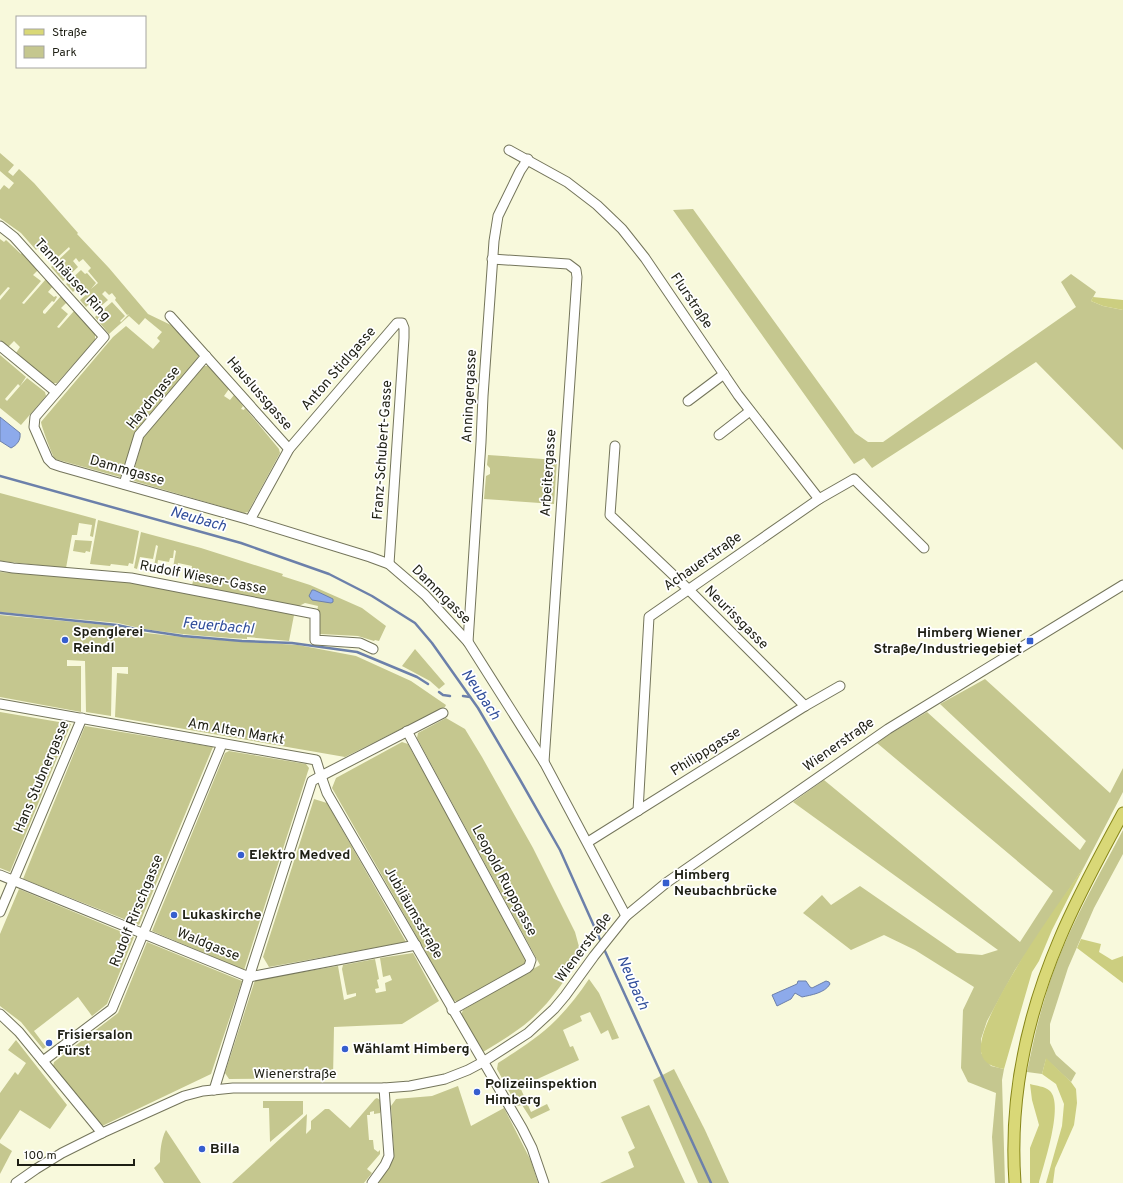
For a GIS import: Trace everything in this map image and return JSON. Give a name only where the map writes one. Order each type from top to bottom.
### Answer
[{"type":"main road","points":[[1015,1183],[1014,1128],[1023,1054],[1031,1018],[1042,983],[1060,937],[1087,881],[1123,813]]},
{"type":"street","name":"Flurstraße","points":[[510,150],[567,182],[597,205],[622,229],[645,258],[750,411],[819,499]]},
{"type":"street","name":"Anningergasse","points":[[468,642],[494,241],[498,216],[520,171],[528,160]]},
{"type":"street","name":"Tannhäuser Ring","points":[[0,226],[14,237],[104,337],[37,415],[34,426],[49,460],[59,466],[69,469]]},
{"type":"street","name":"Arbeitergasse","points":[[492,259],[568,264],[576,270],[577,278],[544,762]]},
{"type":"street","name":"Hauslussgasse","points":[[170,316],[289,449],[250,520]]},
{"type":"street","name":"Anton Stidlgasse","points":[[289,449],[397,323],[402,323],[404,328],[404,338]]},
{"type":"street","name":"Franz-Schubert-Gasse","points":[[389,564],[404,338]]},
{"type":"street","points":[[0,346],[56,392]]},
{"type":"street","name":"Haydngasse","points":[[124,484],[139,435],[206,356]]},
{"type":"street","points":[[688,401],[724,374]]},
{"type":"street","points":[[718,435],[750,411]]},
{"type":"street","name":"Neurissgasse","points":[[615,446],[610,515],[688,589],[805,706]]},
{"type":"street","name":"Dammgasse","points":[[69,469],[250,520],[389,564],[425,594],[468,642],[544,762],[588,842],[626,916]]},
{"type":"street","name":"Achauerstraße","points":[[638,810],[649,617],[819,499],[854,479],[924,548]]},
{"type":"street","name":"Rudolf Wieser-Gasse","points":[[0,566],[131,578],[315,614],[315,640],[360,643],[373,649]]},
{"type":"street","name":"Wienerstraße","points":[[16,1183],[55,1157],[102,1133],[184,1096],[214,1090],[241,1088],[384,1088],[410,1086],[445,1079],[483,1062],[528,1033],[542,1021],[565,996],[626,916],[666,883],[710,851],[888,729],[1123,584]]},
{"type":"street","name":"Philippgasse","points":[[588,842],[805,706],[840,686]]},
{"type":"street","name":"Am Alten Markt","points":[[0,704],[316,760],[321,776]]},
{"type":"street","points":[[214,1090],[216,1079],[312,781],[443,713]]},
{"type":"street","name":"Hans Stubnergasse","points":[[0,912],[82,718]]},
{"type":"street","name":"Leopold Ruppgasse","points":[[407,731],[531,960],[530,966],[527,968],[452,1010]]},
{"type":"street","name":"Rudolf Rirschgasse","points":[[43,1061],[112,1009],[222,744]]},
{"type":"street","name":"Jubiläumsstraße","points":[[321,776],[327,793],[532,1148],[544,1183]]},
{"type":"street","name":"Waldgasse","points":[[0,875],[249,977],[416,945]]},
{"type":"street","points":[[0,1014],[14,1026],[102,1133]]},
{"type":"street","points":[[372,1183],[385,1165],[389,1156],[384,1088]]},
{"type":"green space","points":[[0,153],[14,165],[8,172],[13,176],[19,169],[34,183],[148,314],[173,326],[198,354],[198,359],[135,432],[120,477],[55,459],[41,422],[113,337],[126,326],[153,349],[160,341],[157,338],[162,332],[145,318],[139,325],[129,316],[109,334],[95,317],[112,302],[125,316],[120,321],[121,322],[129,314],[127,315],[115,300],[116,298],[112,293],[109,295],[105,291],[102,294],[108,300],[94,312],[88,305],[86,307],[80,300],[87,294],[86,293],[81,297],[75,290],[73,292],[66,284],[81,270],[85,274],[87,273],[96,283],[91,289],[98,283],[88,271],[91,268],[83,259],[79,262],[76,258],[73,261],[78,267],[63,281],[51,267],[70,249],[69,247],[52,264],[38,248],[36,250],[21,233],[0,218],[0,190],[4,185],[9,189],[14,183],[0,171]]},
{"type":"green space","points":[[693,209],[855,433],[868,442],[883,442],[1076,307],[1061,282],[1071,274],[1096,292],[1091,301],[1103,306],[1123,310],[1123,450],[1036,362],[872,468],[864,458],[854,464],[673,210]]},
{"type":"green space","points":[[0,239],[4,242],[6,240],[21,254],[22,253],[38,270],[33,275],[41,281],[22,303],[24,304],[46,279],[53,286],[48,292],[54,297],[57,297],[54,302],[52,301],[43,311],[43,313],[45,314],[61,296],[67,302],[61,308],[68,314],[57,327],[59,328],[74,311],[95,334],[95,340],[57,383],[53,383],[16,353],[20,347],[14,341],[8,347],[0,340],[0,300],[10,288],[8,287],[0,296]]},
{"type":"green space","points":[[1093,297],[1123,300],[1123,310],[1103,306],[1091,301]]},
{"type":"green space","points":[[0,355],[26,377],[20,386],[18,384],[5,399],[7,401],[27,378],[45,392],[46,396],[21,425],[0,408]]},
{"type":"green space","points":[[204,366],[211,367],[229,389],[224,396],[230,400],[234,395],[243,406],[241,409],[244,410],[245,408],[279,449],[280,453],[248,512],[244,513],[134,481],[132,477],[143,438]]},
{"type":"green space","points":[[488,455],[557,460],[554,504],[484,499],[486,476],[490,474],[490,468],[487,465]]},
{"type":"green space","points":[[0,493],[96,519],[93,537],[90,536],[92,525],[79,523],[77,535],[72,535],[66,568],[0,561]]},
{"type":"green space","points":[[98,520],[139,531],[133,564],[129,563],[128,566],[111,564],[110,566],[90,564]]},
{"type":"green space","points":[[141,532],[201,548],[283,574],[282,576],[310,585],[362,608],[386,626],[379,641],[358,636],[320,634],[320,614],[317,611],[318,606],[305,603],[299,606],[193,587],[192,585],[194,578],[190,578],[192,566],[178,563],[175,574],[172,573],[176,551],[174,550],[173,558],[170,558],[169,562],[158,560],[156,572],[153,571],[158,546],[156,545],[153,559],[140,557],[137,569],[134,568]]},
{"type":"green space","points":[[75,540],[92,541],[90,552],[86,551],[85,553],[73,551]]},
{"type":"green space","points":[[0,572],[126,582],[294,615],[289,641],[247,637],[247,639],[182,634],[150,630],[118,623],[0,612]]},
{"type":"green space","points":[[0,615],[117,626],[136,632],[203,639],[298,645],[356,656],[411,681],[446,705],[445,707],[345,757],[115,717],[117,673],[128,674],[128,667],[112,667],[111,716],[86,712],[85,661],[67,660],[67,666],[81,666],[81,712],[0,697]]},
{"type":"green space","points":[[415,649],[445,684],[439,689],[430,681],[402,666]]},
{"type":"green space","points":[[985,679],[1110,793],[1123,768],[1123,792],[1084,867],[1015,970],[987,1021],[981,1039],[981,1053],[991,1066],[1004,1069],[1002,1080],[1005,1183],[995,1183],[992,1137],[996,1093],[968,1082],[961,1068],[963,1010],[974,987],[915,950],[884,935],[851,950],[803,913],[822,895],[831,905],[860,886],[957,953],[982,955],[998,950],[793,802],[824,780],[1020,942],[1053,891],[877,743],[927,712],[1080,850],[1086,841],[940,704]]},
{"type":"green space","points":[[0,712],[71,724],[10,872],[0,868]]},
{"type":"green space","points":[[446,718],[465,729],[482,757],[533,848],[575,932],[581,954],[558,989],[537,1014],[518,1030],[483,1052],[461,1015],[463,1010],[540,965],[417,738],[418,733]]},
{"type":"green space","points":[[85,726],[213,747],[139,925],[23,879]]},
{"type":"green space","points":[[402,742],[408,744],[526,959],[525,964],[458,1002],[453,1000],[332,788],[336,778]]},
{"type":"green space","points":[[229,751],[306,764],[309,768],[244,970],[152,931],[225,753]]},
{"type":"green space","points":[[314,799],[327,803],[406,942],[269,967],[263,957]]},
{"type":"green space","points":[[1123,830],[1123,854],[1094,908],[1068,968],[1050,1024],[1050,1043],[1056,1055],[1076,1073],[1071,1082],[1046,1059],[1042,1074],[1027,1072],[1041,1010],[1059,956],[1079,913]]},
{"type":"green space","points":[[1084,867],[1052,930],[1039,961],[1032,972],[1004,1069],[993,1066],[984,1059],[981,1052],[983,1036],[991,1013],[1022,959]]},
{"type":"green space","points":[[19,889],[134,937],[107,1004],[92,1016],[78,997],[34,1031],[46,1047],[43,1049],[21,1022],[0,1006],[0,934]]},
{"type":"green space","points":[[1081,939],[1101,944],[1099,952],[1112,960],[1123,956],[1123,983],[1077,948]]},
{"type":"green space","points":[[147,942],[242,981],[211,1074],[100,1127],[53,1066],[54,1062],[118,1013]]},
{"type":"green space","points":[[413,953],[439,1001],[402,1024],[334,1027],[333,1078],[229,1079],[225,1073],[255,980],[338,966],[344,1000],[356,996],[356,993],[347,995],[342,969],[343,965],[375,959],[379,979],[377,980],[379,988],[375,989],[376,993],[386,991],[385,983],[392,980],[390,975],[383,977],[380,958]]},
{"type":"green space","points":[[589,979],[599,993],[619,1038],[612,1040],[608,1030],[601,1034],[590,1012],[580,1016],[582,1021],[563,1030],[570,1047],[573,1046],[579,1060],[520,1087],[531,1112],[547,1104],[550,1110],[531,1119],[522,1105],[517,1106],[497,1069],[498,1063],[543,1032],[569,1006]]},
{"type":"green space","points":[[16,1040],[67,1105],[50,1129],[20,1110],[0,1140],[0,1093],[15,1072],[18,1075],[26,1063],[8,1050]]},
{"type":"green space","points":[[1046,1058],[1071,1082],[1076,1089],[1077,1103],[1074,1125],[1055,1168],[1053,1183],[1046,1183],[1062,1126],[1064,1104],[1056,1084],[1042,1074]]},
{"type":"green space","points":[[674,1069],[705,1130],[729,1183],[698,1183],[653,1080]]},
{"type":"green space","points":[[1030,1084],[1043,1087],[1050,1091],[1054,1098],[1055,1109],[1052,1135],[1039,1183],[1030,1183],[1030,1148],[1039,1125],[1032,1100]]},
{"type":"green space","points":[[458,1086],[471,1126],[504,1108],[531,1161],[538,1183],[377,1183],[388,1169],[394,1153],[391,1106],[396,1099],[432,1096]]},
{"type":"green space","points":[[377,1098],[380,1100],[382,1107],[380,1113],[374,1114],[374,1111],[370,1112],[370,1115],[367,1115],[369,1140],[373,1140],[374,1149],[378,1152],[380,1150],[380,1154],[367,1169],[372,1173],[364,1183],[232,1183],[307,1114],[306,1134],[311,1129],[311,1121],[325,1109],[329,1109],[350,1128]]},
{"type":"green space","points":[[263,1101],[303,1101],[303,1114],[270,1142],[269,1108],[263,1108]]},
{"type":"green space","points":[[649,1105],[685,1183],[600,1183],[634,1167],[628,1152],[635,1148],[621,1117]]},
{"type":"green space","points":[[166,1130],[201,1183],[164,1183],[154,1168],[160,1162],[162,1141]]},
{"type":"green space","points":[[0,1143],[12,1151],[0,1174]]},
{"type":"water","points":[[0,417],[20,433],[18,442],[11,448],[0,441]]},
{"type":"water","points":[[312,590],[333,599],[333,602],[312,600],[309,596]]},
{"type":"water","points":[[798,981],[806,981],[812,988],[826,981],[830,984],[821,992],[802,997],[795,993],[791,999],[777,1006],[772,995],[797,984]]},
{"type":"waterway","name":"Neubach","points":[[0,476],[241,543],[329,574],[372,596],[415,623],[432,643],[478,708],[519,778],[560,850],[602,944]]},
{"type":"waterway","name":"Feuerbachl","points":[[0,613],[117,625],[183,636],[242,641],[292,643],[357,652],[417,677],[428,684]]},
{"type":"waterway","points":[[439,692],[443,695],[450,696]]},
{"type":"waterway","name":"Neubach","points":[[463,696],[470,697]]},
{"type":"waterway","name":"Neubach","points":[[604,949],[711,1183]]},
{"type":"place","name":"Spenglerei Reindl","points":[[65,640]]},
{"type":"place","name":"Himberg Wiener Straße/Industriegebiet","points":[[1030,641]]},
{"type":"place","name":"Elektro Medved","points":[[241,855]]},
{"type":"place","name":"Himberg Neubachbrücke","points":[[666,883]]},
{"type":"place","name":"Lukaskirche","points":[[174,915]]},
{"type":"place","name":"Frisiersalon Fürst","points":[[49,1043]]},
{"type":"place","name":"Wählamt Himberg","points":[[345,1049]]},
{"type":"place","name":"Polizeiinspektion Himberg","points":[[477,1092]]},
{"type":"place","name":"Billa","points":[[202,1149]]}]
